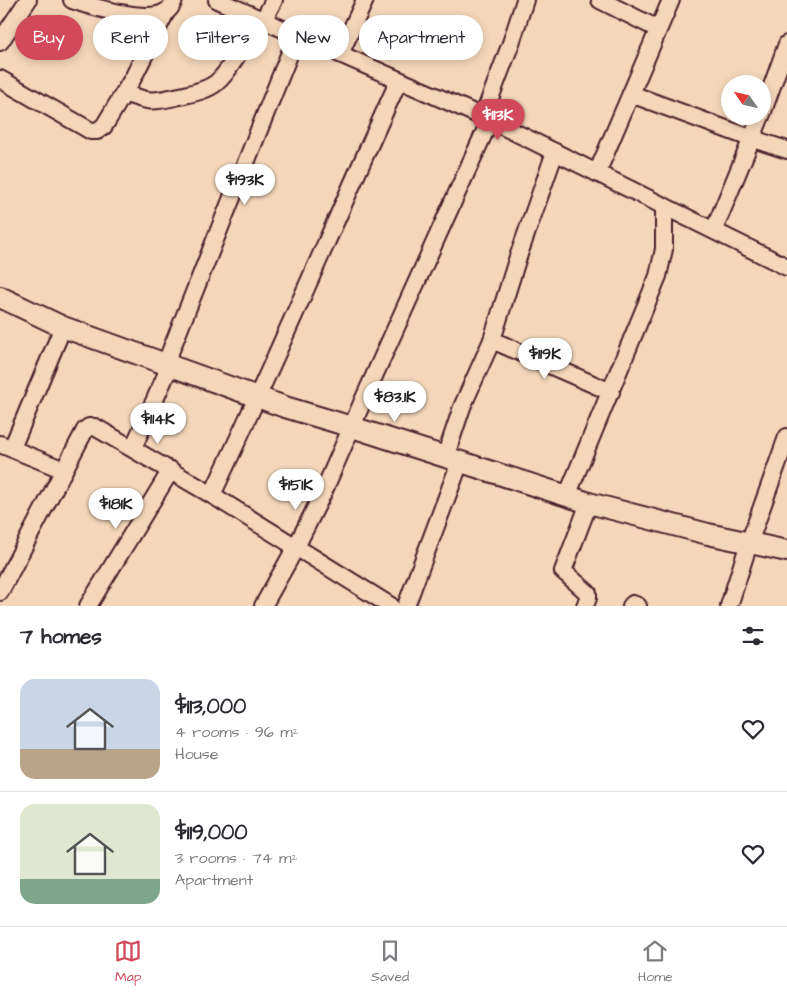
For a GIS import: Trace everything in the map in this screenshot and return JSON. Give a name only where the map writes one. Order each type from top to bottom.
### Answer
[{"type":"street","points":[[0,42],[28,0]]},
{"type":"street","points":[[72,0],[108,12],[127,14],[161,14],[170,6]]},
{"type":"street","points":[[217,0],[251,15]]},
{"type":"street","points":[[263,15],[274,0]]},
{"type":"street","points":[[349,35],[365,0]]},
{"type":"street","points":[[263,606],[323,493],[405,306],[486,118],[525,0]]},
{"type":"street","points":[[600,0],[658,29]]},
{"type":"street","points":[[597,173],[671,0]]},
{"type":"street","points":[[0,78],[90,131],[97,131],[104,126],[124,93],[170,6]]},
{"type":"street","points":[[771,89],[787,44]]},
{"type":"street","points":[[349,58],[486,118],[787,267]]},
{"type":"street","points":[[124,93],[146,101],[156,101],[202,90],[215,83],[225,74],[234,60]]},
{"type":"street","points":[[133,448],[288,60]]},
{"type":"street","points":[[212,495],[258,398],[399,80]]},
{"type":"street","points":[[630,94],[753,140],[787,150]]},
{"type":"street","points":[[714,230],[758,125]]},
{"type":"street","points":[[406,606],[452,460],[462,407],[492,340],[517,260],[555,152]]},
{"type":"street","points":[[567,496],[658,276],[664,249],[664,206]]},
{"type":"street","points":[[0,297],[63,327],[321,419],[352,427],[589,503],[708,534],[787,551]]},
{"type":"street","points":[[63,327],[6,446],[64,470]]},
{"type":"street","points":[[492,340],[610,392]]},
{"type":"street","points":[[0,592],[85,430],[89,427],[95,427],[171,470],[391,606]]},
{"type":"street","points":[[729,606],[749,543],[787,438]]},
{"type":"street","points":[[88,606],[171,470]]},
{"type":"street","points":[[589,503],[563,571],[585,588],[588,593],[589,604]]},
{"type":"street","points":[[631,606],[633,604],[638,606]]}]
